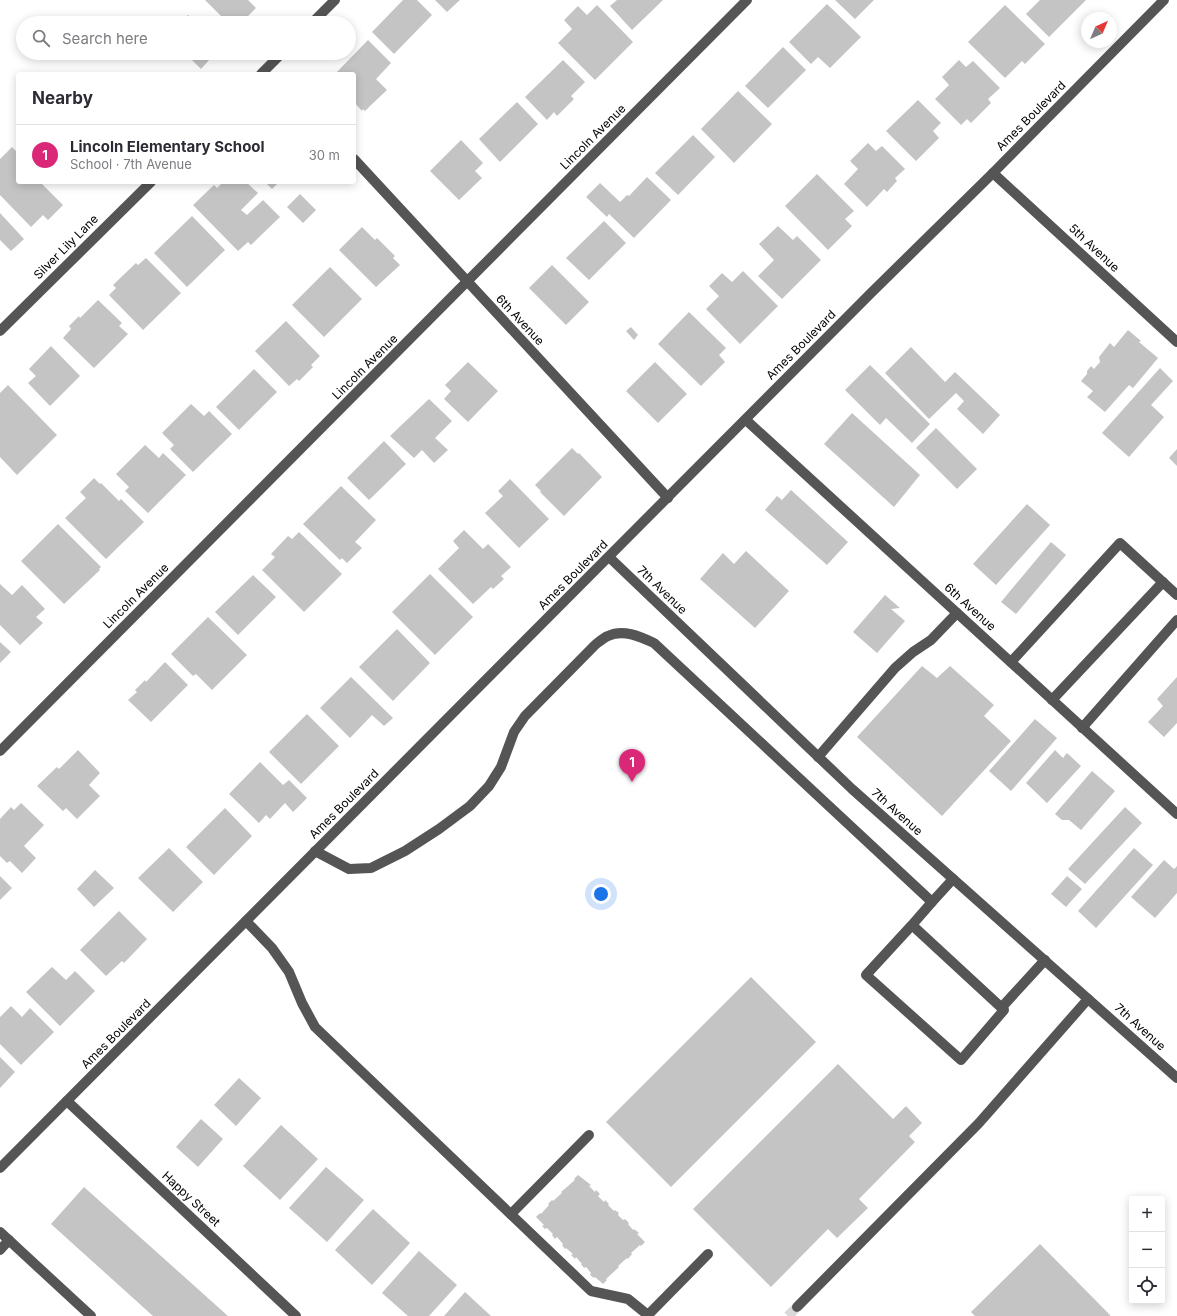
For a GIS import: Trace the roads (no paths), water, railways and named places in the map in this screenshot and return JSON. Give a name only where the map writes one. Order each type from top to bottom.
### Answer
[{"type":"street","points":[[319,16],[335,0]]},
{"type":"street","name":"Lincoln Avenue","points":[[0,751],[747,0]]},
{"type":"street","name":"Ames Boulevard","points":[[0,1168],[1164,0]]},
{"type":"street","points":[[262,72],[275,60]]},
{"type":"street","points":[[269,66],[274,72]]},
{"type":"street","name":"6th Avenue","points":[[356,161],[467,283],[668,498]]},
{"type":"street","name":"5th Avenue","points":[[993,173],[1177,342]]},
{"type":"street","name":"Silver Lily Lane","points":[[0,331],[149,184]]},
{"type":"street","name":"6th Avenue","points":[[746,420],[1177,814]]},
{"type":"street","points":[[1011,662],[1120,543],[1177,595]]},
{"type":"street","name":"7th Avenue","points":[[609,557],[852,790],[1177,1078]]},
{"type":"street","points":[[1052,700],[1163,582]]},
{"type":"street","points":[[818,757],[896,668],[913,652],[931,640],[957,613]]},
{"type":"street","points":[[1082,728],[1177,620]]},
{"type":"street","points":[[315,851],[349,869],[371,868],[405,851],[439,829],[470,806],[489,786],[501,767],[514,732],[526,716],[595,645],[608,636],[621,632],[640,637],[654,643],[932,902]]},
{"type":"street","points":[[912,925],[1004,1010],[960,1060],[866,975],[953,879]]},
{"type":"street","points":[[246,920],[272,948],[289,972],[302,1003],[315,1027],[591,1291],[628,1299],[648,1315],[708,1254]]},
{"type":"street","points":[[1002,1007],[1045,960]]},
{"type":"street","points":[[797,1308],[979,1123],[1088,999]]},
{"type":"street","name":"Happy Street","points":[[67,1100],[296,1316]]},
{"type":"street","points":[[510,1214],[589,1135]]},
{"type":"street","points":[[0,1232],[91,1316]]},
{"type":"street","points":[[0,1250],[9,1240]]},
{"type":"tunnel","points":[[788,1316],[797,1307]]},
{"type":"place","name":"Lincoln Elementary School","points":[[632,782]]}]
